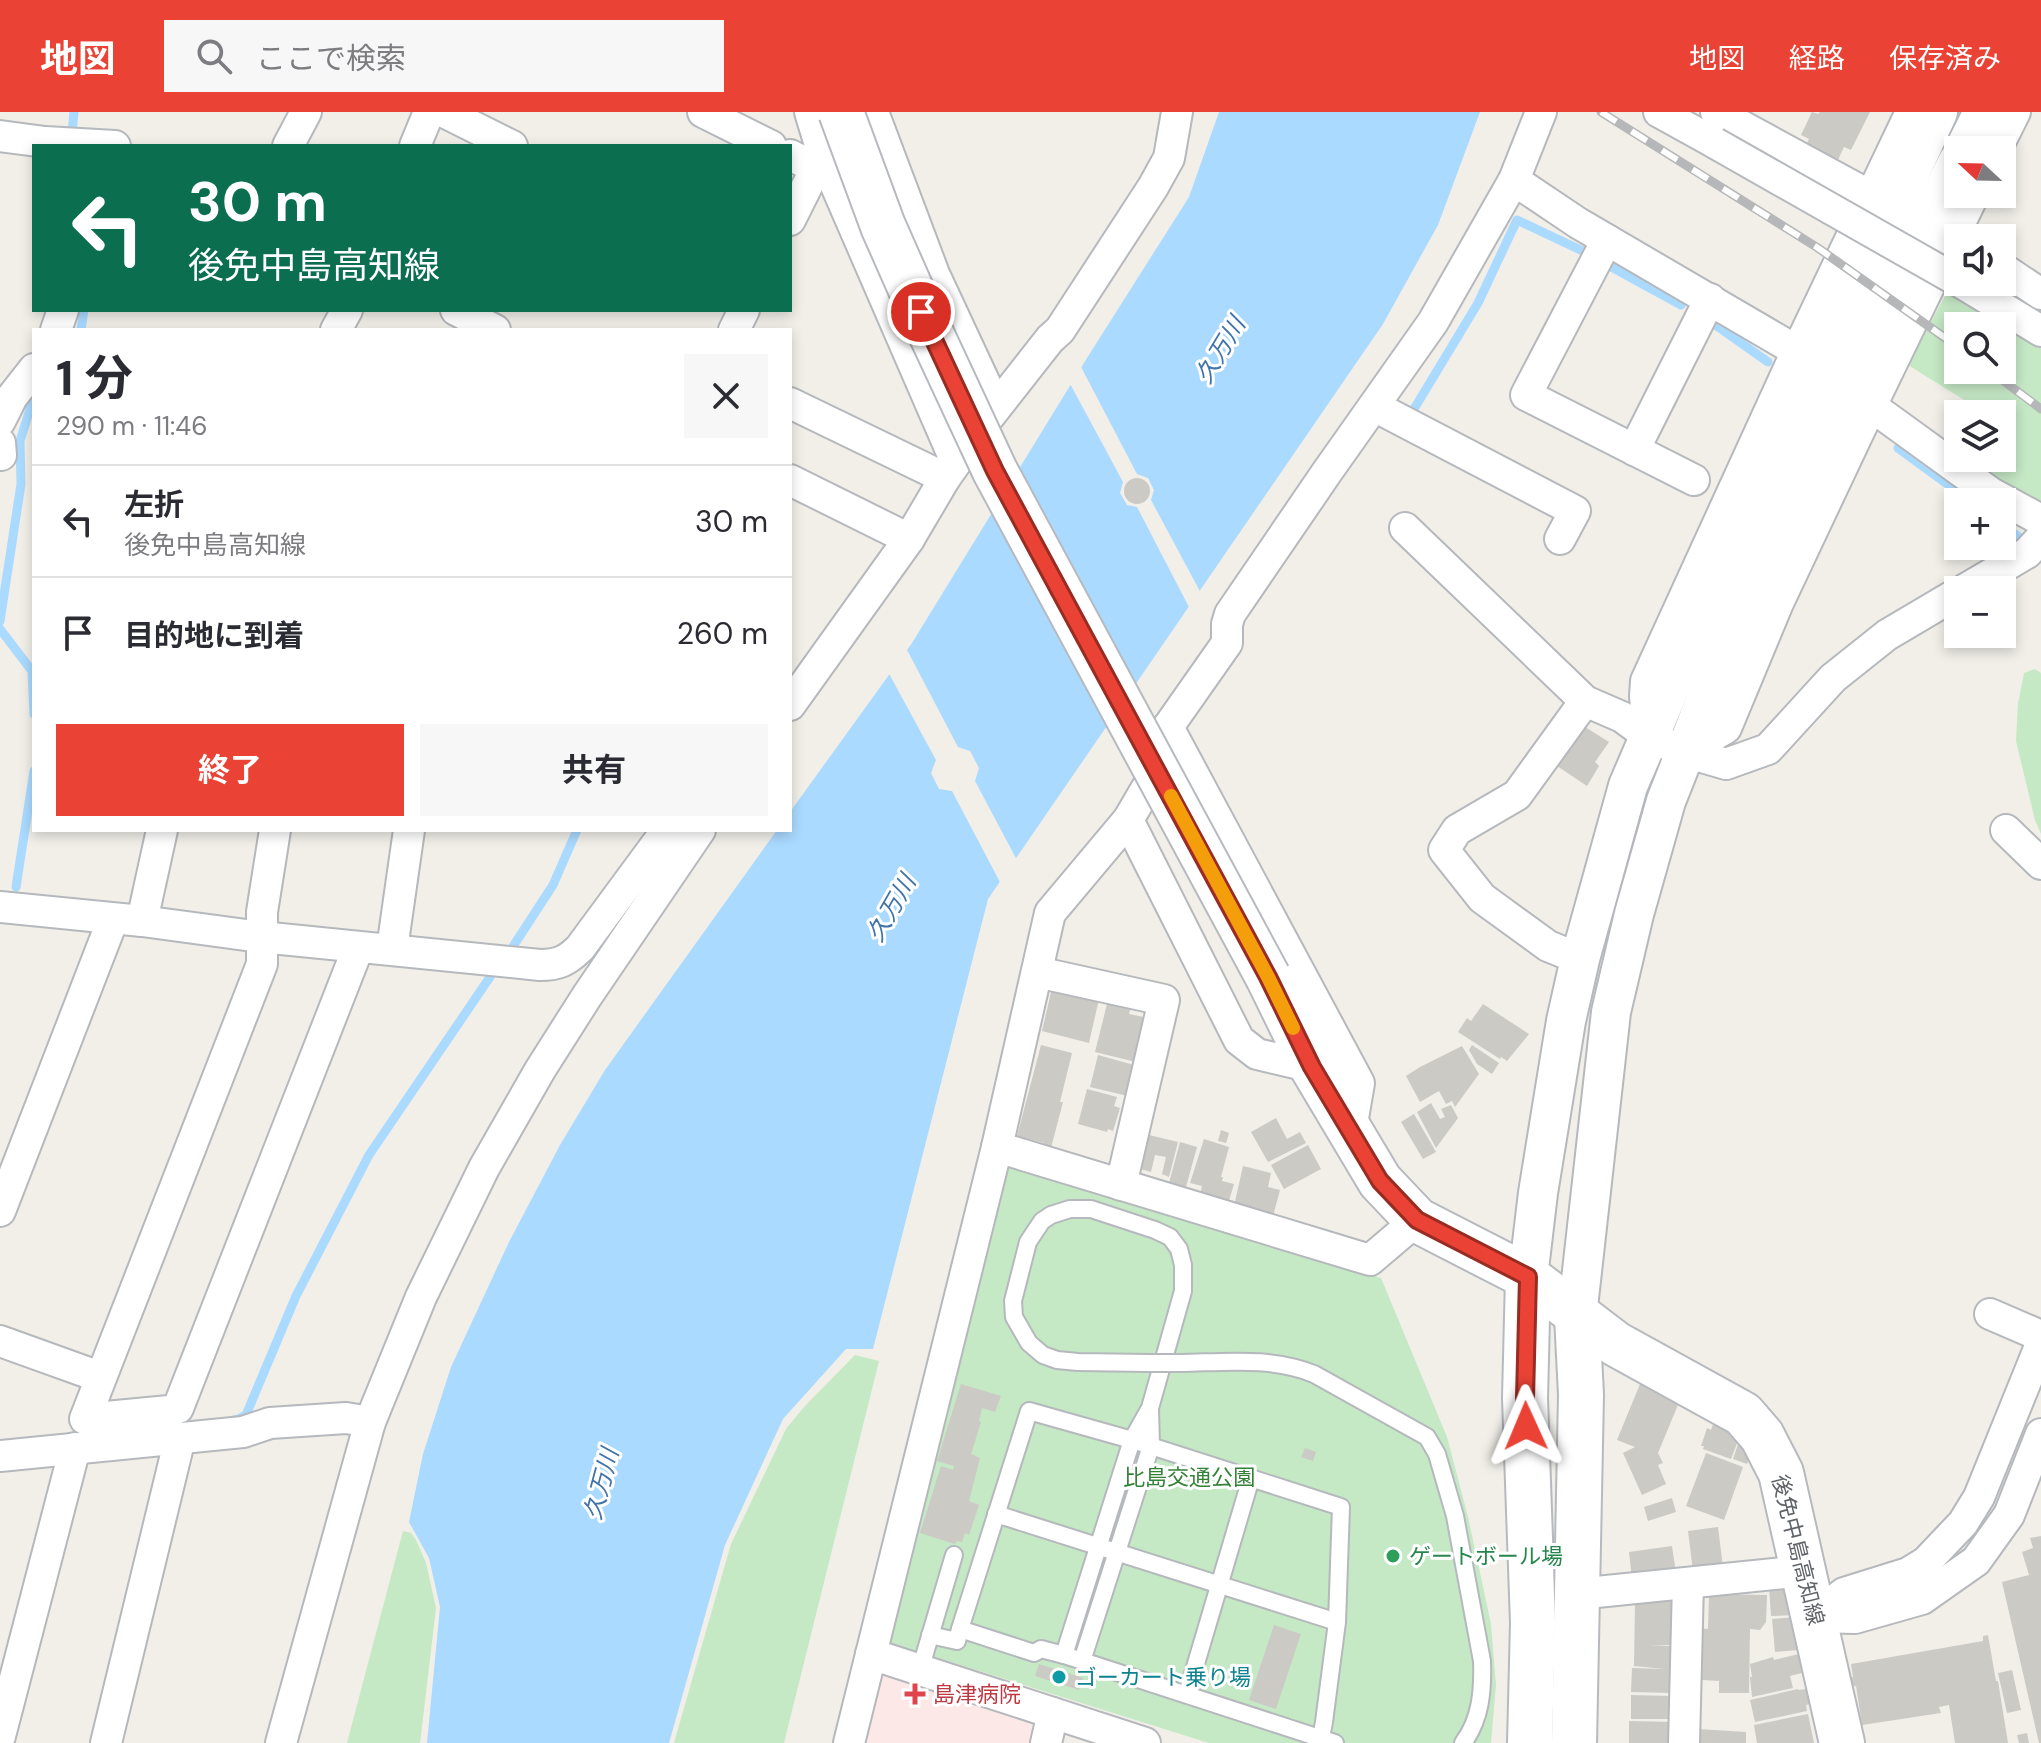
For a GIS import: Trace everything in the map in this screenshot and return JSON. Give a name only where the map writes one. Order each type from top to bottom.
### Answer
[{"type":"main road","name":"後免中島高知線","points":[[841,112],[883,226],[995,471],[1268,977],[1312,1067],[1380,1181],[1417,1220],[1528,1277],[1616,1344],[1743,1414],[1762,1436],[1781,1473],[1842,1743]]},
{"type":"main road","points":[[1528,1277],[1525,1398],[1533,1623],[1530,1743]]},
{"type":"main road","points":[[1574,1743],[1581,1395],[1577,1316]]},
{"type":"street","points":[[289,144],[306,112]]},
{"type":"street","points":[[416,144],[429,112]]},
{"type":"street","points":[[444,112],[508,144]]},
{"type":"street","points":[[703,112],[767,144]]},
{"type":"street","points":[[792,214],[810,161],[810,112]]},
{"type":"street","points":[[873,112],[991,424]]},
{"type":"street","points":[[792,702],[909,539],[950,470],[991,424],[1050,339],[1060,330],[1169,158],[1177,112]]},
{"type":"street","points":[[849,1743],[997,1147],[1050,913],[1128,820],[1152,779],[1168,727],[1227,643],[1230,614],[1433,322],[1514,180],[1541,112]]},
{"type":"street","points":[[1659,112],[1944,273]]},
{"type":"street","points":[[1716,112],[1872,197]]},
{"type":"street","points":[[1648,736],[1646,681],[1797,351],[1911,112]]},
{"type":"street","points":[[1528,1277],[1566,1021],[1628,786],[1689,644],[1938,112]]},
{"type":"street","points":[[1971,136],[1983,112]]},
{"type":"street","points":[[2003,136],[2015,112]]},
{"type":"street","points":[[0,136],[61,144]]},
{"type":"street","points":[[810,161],[950,470]]},
{"type":"street","points":[[1514,180],[1578,223],[1797,351]]},
{"type":"street","points":[[1577,1316],[1611,1012],[1662,815],[1722,659],[1830,418],[1944,189]]},
{"type":"street","points":[[1607,240],[1526,395],[1694,480]]},
{"type":"street","points":[[1685,752],[1726,728],[1778,603],[1944,260]]},
{"type":"street","points":[[2016,277],[2041,294]]},
{"type":"street","points":[[1984,296],[2041,331]]},
{"type":"street","points":[[1634,450],[1710,299]]},
{"type":"street","points":[[460,312],[491,328]]},
{"type":"street","points":[[0,421],[12,397],[32,372]]},
{"type":"street","points":[[792,404],[950,470]]},
{"type":"street","points":[[1374,406],[1476,475],[1575,511],[1560,539]]},
{"type":"street","points":[[1871,406],[1991,493],[2041,520]]},
{"type":"street","points":[[792,481],[909,539]]},
{"type":"street","points":[[1405,528],[1585,701],[1622,717],[1648,736],[1685,752],[1726,764],[1768,749],[1833,678],[1887,635],[1944,601]]},
{"type":"street","points":[[1988,576],[2027,553],[2041,538]]},
{"type":"street","points":[[1580,959],[1548,946],[1482,898],[1444,850],[1457,830],[1517,795],[1585,701]]},
{"type":"street","points":[[1168,727],[1359,1083],[1351,1130]]},
{"type":"street","points":[[1128,820],[1239,1040],[1257,1054],[1312,1067]]},
{"type":"street","points":[[2006,830],[2041,864]]},
{"type":"street","points":[[0,1211],[127,920],[161,832]]},
{"type":"street","points":[[275,832],[262,912],[262,964],[85,1419],[178,1408],[358,948]]},
{"type":"street","points":[[392,949],[409,832]]},
{"type":"street","points":[[0,907],[358,948],[555,965],[569,959],[580,948],[666,832]]},
{"type":"street","points":[[281,1743],[370,1422],[421,1297],[457,1220],[510,1121],[587,996],[699,832]]},
{"type":"street","points":[[1037,972],[1164,1000],[1121,1185]]},
{"type":"street","points":[[997,1147],[1370,1260],[1417,1220]]},
{"type":"street","points":[[1990,1314],[2041,1336]]},
{"type":"street","points":[[0,1341],[100,1377]]},
{"type":"street","points":[[1814,1617],[1844,1593],[1908,1573],[1936,1552],[1963,1523],[1979,1497],[2041,1344]]},
{"type":"street","points":[[0,1456],[243,1432],[270,1423],[346,1418],[370,1422]]},
{"type":"street","points":[[1814,1617],[1855,1618],[1922,1599],[1976,1561],[2009,1515],[2041,1434]]},
{"type":"street","points":[[106,1743],[180,1438]]},
{"type":"street","points":[[0,1736],[75,1448]]},
{"type":"street","points":[[1577,1594],[1804,1571]]},
{"type":"street","points":[[1684,1743],[1688,1583]]},
{"type":"street","points":[[871,1654],[1145,1743]]},
{"type":"street","points":[[1046,1743],[1053,1713]]},
{"type":"lane","points":[[1064,1655],[1132,1440],[1150,1408],[1183,1291],[1183,1265],[1179,1249],[1170,1237],[1091,1209],[1070,1209],[1051,1215],[1042,1221],[1028,1242],[1013,1301],[1014,1317],[1029,1343],[1043,1355],[1078,1362],[1149,1363],[1182,1363],[1272,1362],[1298,1367],[1427,1437],[1437,1454],[1455,1516],[1482,1661],[1480,1708],[1463,1743]]},
{"type":"lane","points":[[1082,1661],[1151,1446],[1150,1408]]},
{"type":"lane","points":[[930,1635],[957,1641],[1029,1411],[1132,1440],[1341,1507],[1337,1622],[1324,1722],[1328,1741]]},
{"type":"lane","points":[[1187,1694],[1251,1478]]},
{"type":"lane","points":[[996,1514],[1337,1622]]},
{"type":"lane","points":[[920,1670],[954,1555]]},
{"type":"lane","points":[[960,1629],[1034,1653],[1041,1649],[1064,1655],[1328,1741]]},
{"type":"shaded area","name":"島津病院","points":[[882,1671],[1025,1715],[1034,1735],[1032,1743],[863,1743]]},
{"type":"green space","points":[[1945,296],[1954,296],[1981,312],[1944,312],[1944,384],[2016,384],[2016,332],[2041,347],[2041,501],[1987,472],[2016,472],[2016,400],[1964,400],[1908,365]]},
{"type":"green space","points":[[2035,669],[2041,673],[2041,834],[2016,741],[2024,673]]},
{"type":"green space","name":"比島交通公園","points":[[1009,1159],[1381,1278],[1447,1437],[1468,1517],[1491,1624],[1496,1685],[1491,1743],[1209,1743],[887,1642]]},
{"type":"green space","points":[[855,1355],[879,1361],[784,1743],[674,1743],[731,1544],[786,1429]]},
{"type":"green space","points":[[403,1531],[411,1533],[426,1563],[436,1608],[420,1743],[347,1743]]},
{"type":"water","name":"久万川","points":[[1219,112],[1480,112],[1438,225],[1383,324],[988,899],[873,1349],[846,1349],[783,1419],[725,1545],[669,1743],[427,1743],[440,1607],[429,1558],[409,1522],[423,1454],[451,1367],[509,1242],[560,1145],[605,1070],[776,832],[792,832],[792,809],[912,643],[1189,197]]},
{"type":"pier","points":[[1079,363],[1137,474],[1148,478],[1154,490],[1151,500],[1202,595],[1191,611],[1137,507],[1127,505],[1120,493],[1123,482],[1068,380]]},
{"type":"pier","points":[[905,646],[958,747],[970,751],[979,768],[975,781],[1018,862],[1002,886],[952,791],[939,789],[931,773],[936,760],[887,670]]},
{"type":"building","points":[[1812,112],[1870,112],[1851,150],[1844,147],[1836,164],[1805,147],[1809,139],[1801,135]]},
{"type":"building","points":[[1137,478],[1146,482],[1150,491],[1146,500],[1137,504],[1128,500],[1124,491],[1128,482]]},
{"type":"building","points":[[1582,725],[1609,742],[1595,762],[1599,766],[1587,786],[1557,766]]},
{"type":"building","points":[[1052,988],[1099,999],[1089,1043],[1042,1031]]},
{"type":"building","points":[[1108,1000],[1131,1006],[1129,1014],[1144,1017],[1136,1062],[1095,1052]]},
{"type":"building","points":[[1483,1004],[1529,1034],[1507,1061],[1458,1032],[1467,1018],[1471,1021]]},
{"type":"building","points":[[1041,1045],[1072,1053],[1051,1148],[1017,1136]]},
{"type":"building","points":[[1472,1045],[1499,1063],[1492,1074],[1477,1064],[1469,1050]]},
{"type":"building","points":[[1462,1046],[1479,1074],[1455,1107],[1452,1101],[1446,1104],[1439,1091],[1420,1102],[1406,1076]]},
{"type":"building","points":[[1098,1055],[1134,1065],[1132,1097],[1090,1087]]},
{"type":"building","points":[[1087,1089],[1117,1097],[1114,1106],[1120,1108],[1113,1131],[1078,1124]]},
{"type":"building","points":[[1431,1103],[1440,1119],[1445,1117],[1441,1109],[1451,1105],[1458,1118],[1436,1148],[1417,1112]]},
{"type":"building","points":[[1414,1114],[1436,1152],[1423,1159],[1401,1122]]},
{"type":"building","points":[[1276,1118],[1287,1139],[1300,1132],[1306,1143],[1268,1162],[1251,1132]]},
{"type":"building","points":[[1221,1130],[1229,1133],[1226,1143],[1218,1141]]},
{"type":"building","points":[[1145,1134],[1178,1142],[1169,1177],[1162,1174],[1166,1157],[1155,1155],[1151,1172],[1137,1168]]},
{"type":"building","points":[[1204,1139],[1229,1147],[1221,1177],[1222,1181],[1234,1184],[1228,1204],[1200,1195],[1202,1186],[1190,1183]]},
{"type":"building","points":[[1180,1142],[1197,1147],[1186,1187],[1169,1183]]},
{"type":"building","points":[[1308,1145],[1321,1169],[1284,1189],[1271,1165]]},
{"type":"building","points":[[1243,1166],[1271,1173],[1268,1187],[1280,1190],[1273,1216],[1234,1206]]},
{"type":"building","points":[[961,1384],[1001,1396],[995,1412],[982,1408],[971,1454],[980,1458],[969,1501],[979,1505],[969,1535],[965,1533],[962,1542],[955,1544],[920,1533],[941,1466],[953,1470],[954,1466],[937,1461]]},
{"type":"building","points":[[1640,1384],[1680,1400],[1658,1453],[1663,1463],[1658,1465],[1666,1484],[1642,1495],[1623,1453],[1635,1447],[1617,1440]]},
{"type":"building","points":[[1715,1419],[1732,1430],[1730,1435],[1739,1438],[1731,1459],[1701,1446],[1707,1428],[1711,1430]]},
{"type":"building","points":[[1739,1441],[1750,1455],[1747,1464],[1733,1459]]},
{"type":"building","points":[[1305,1448],[1316,1452],[1313,1461],[1301,1457]]},
{"type":"building","points":[[1706,1453],[1743,1467],[1724,1520],[1686,1506]]},
{"type":"building","points":[[1672,1498],[1676,1512],[1648,1521],[1644,1507]]},
{"type":"building","points":[[1718,1527],[1723,1567],[1693,1571],[1688,1531]]},
{"type":"building","points":[[2041,1536],[2039,1743],[2002,1582],[2029,1575],[2022,1552],[2033,1548],[2030,1538]]},
{"type":"building","points":[[1672,1546],[1676,1573],[1632,1579],[1629,1552]]},
{"type":"building","points":[[1784,1585],[1796,1615],[1771,1616],[1769,1586]]},
{"type":"building","points":[[1709,1594],[1767,1595],[1766,1622],[1760,1630],[1750,1629],[1749,1693],[1719,1693],[1719,1681],[1702,1680],[1702,1662],[1698,1662],[1698,1628],[1708,1629]]},
{"type":"building","points":[[1668,1598],[1677,1605],[1676,1645],[1649,1645],[1672,1646],[1670,1693],[1631,1692],[1632,1668],[1665,1669],[1634,1666],[1635,1601]]},
{"type":"building","points":[[1796,1617],[1799,1650],[1775,1652],[1772,1619]]},
{"type":"building","points":[[1274,1625],[1301,1634],[1276,1709],[1249,1700]]},
{"type":"building","points":[[1988,1635],[2008,1743],[1955,1743],[1949,1705],[1939,1707],[1941,1713],[1862,1725],[1856,1686],[1851,1687],[1851,1664],[1983,1641],[1983,1636]]},
{"type":"building","points":[[1803,1653],[1806,1672],[1790,1676],[1793,1688],[1752,1697],[1750,1664]]},
{"type":"building","name":"ゴーカート乗り場","points":[[1039,1664],[1083,1678],[1079,1690],[1035,1676]]},
{"type":"building","points":[[2012,1670],[2021,1710],[2007,1713],[1998,1673]]},
{"type":"building","points":[[1807,1689],[1810,1704],[1806,1705],[1807,1711],[1755,1722],[1750,1700]]},
{"type":"building","points":[[1631,1695],[1673,1696],[1673,1719],[1631,1719]]},
{"type":"building","points":[[1808,1714],[1814,1743],[1757,1743],[1754,1725]]},
{"type":"building","points":[[1629,1721],[1674,1722],[1674,1743],[1629,1743]]},
{"type":"building","points":[[1698,1729],[1746,1732],[1746,1743],[1697,1743]]},
{"type":"building","points":[[2027,1733],[2029,1743],[2019,1743],[2017,1735]]},
{"type":"waterway","points":[[72,134],[74,112]]},
{"type":"waterway","points":[[1414,409],[1478,303],[1517,220],[1587,253]]},
{"type":"waterway","points":[[1606,264],[1681,305]]},
{"type":"waterway","points":[[81,328],[84,312]]},
{"type":"waterway","points":[[1717,326],[1768,362]]},
{"type":"waterway","points":[[0,621],[21,484],[20,441],[32,402]]},
{"type":"waterway","points":[[1898,448],[1953,488]]},
{"type":"waterway","points":[[2016,535],[2020,538]]},
{"type":"waterway","points":[[0,629],[32,671]]},
{"type":"waterway","points":[[16,887],[32,784]]},
{"type":"waterway","points":[[512,948],[553,885],[576,832]]},
{"type":"waterway","points":[[234,1420],[246,1415],[296,1296],[369,1155],[490,977]]},
{"type":"railway","points":[[1601,112],[1818,248],[1944,337]]},
{"type":"railway","points":[[2008,384],[2041,409]]},
{"type":"slow traffic","points":[[1171,796],[1293,1028]]},
{"type":"place","name":"ゲートボール場","points":[[1393,1556]]},
{"type":"place","name":"ゴーカート乗り場","points":[[1059,1677]]},
{"type":"place","name":"島津病院","points":[[915,1694]]},
{"type":"route","points":[[921,312],[995,471],[1268,977],[1312,1067],[1380,1181],[1417,1220],[1528,1277],[1526,1426]]}]
